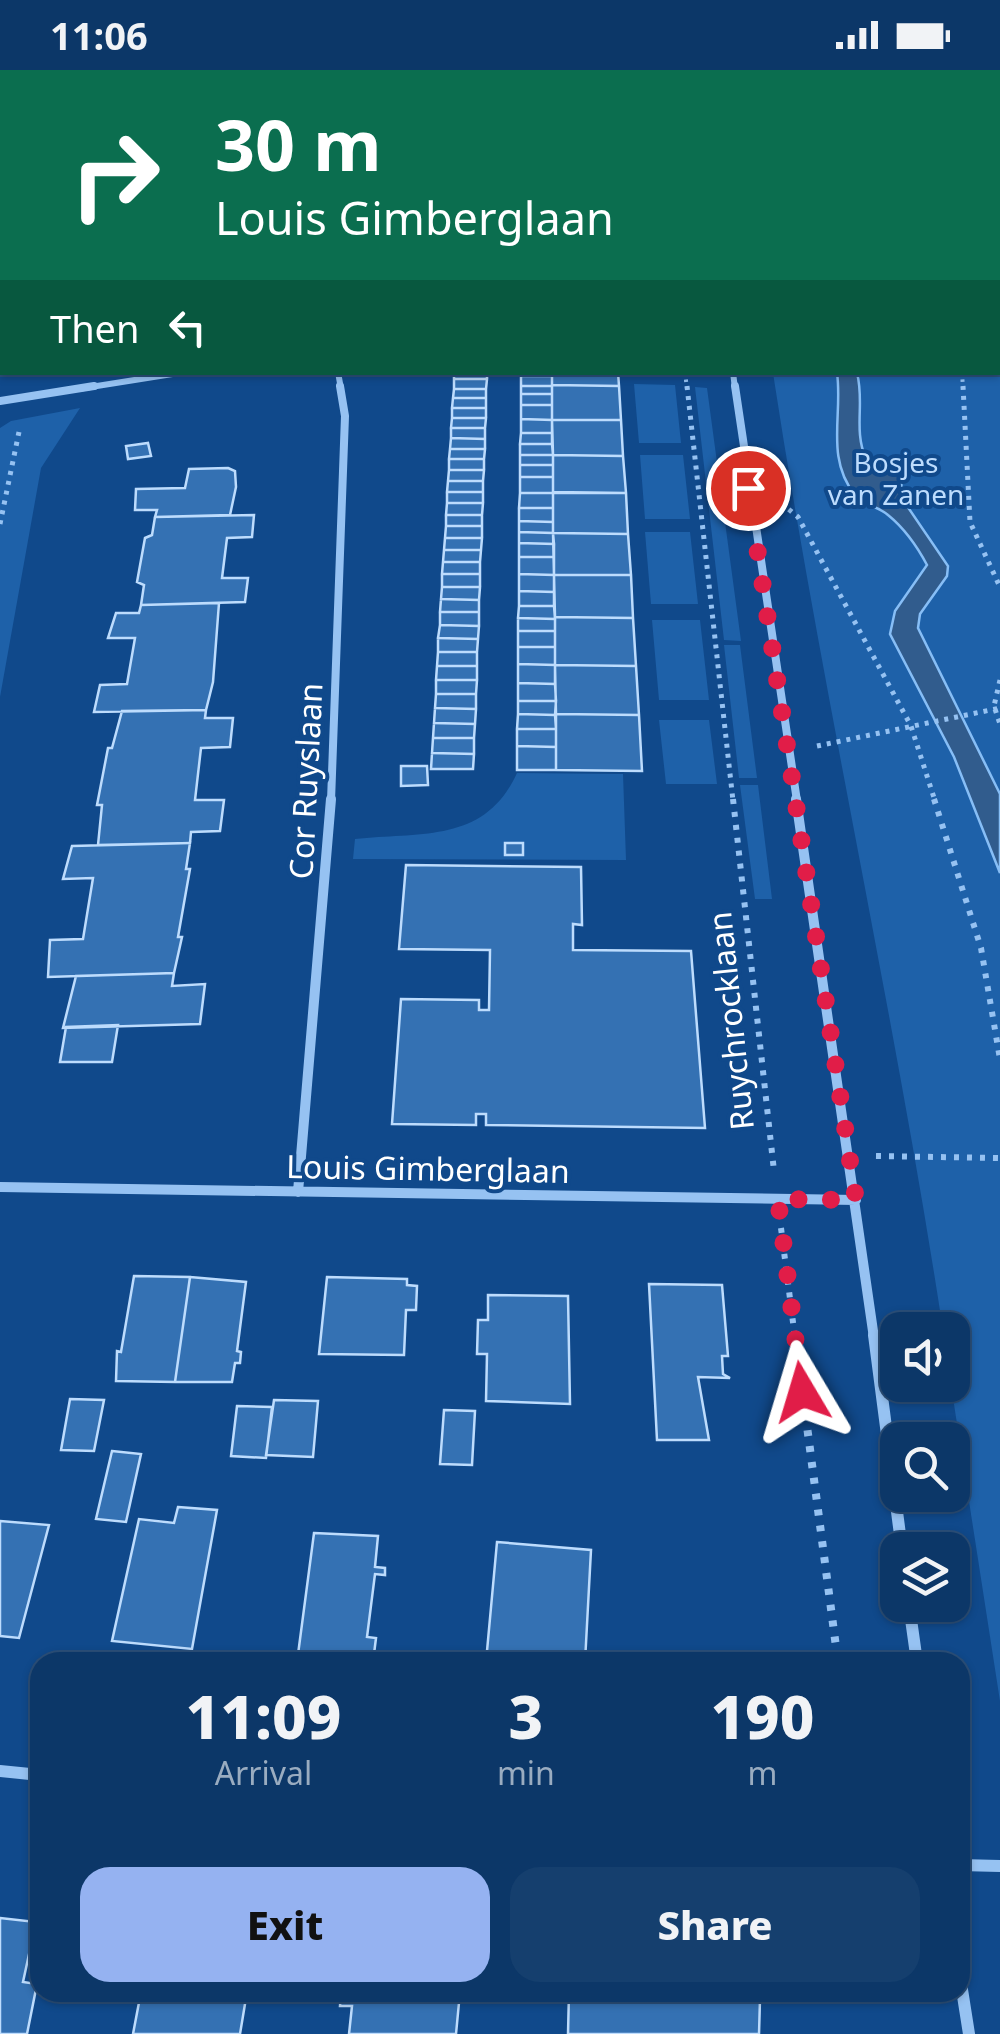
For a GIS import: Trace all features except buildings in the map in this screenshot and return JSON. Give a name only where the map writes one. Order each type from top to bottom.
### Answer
[{"type":"street","points":[[0,400],[166,375]]},
{"type":"street","name":"Cor Ruyslaan","points":[[298,1192],[330,831],[345,416],[338,375]]},
{"type":"street","points":[[734,375],[786,753],[856,1200],[900,1532]]},
{"type":"street","name":"Louis Gimberglaan","points":[[0,1187],[856,1200]]},
{"type":"street","points":[[911,1622],[915,1652]]},
{"type":"street","points":[[0,1771],[30,1774]]},
{"type":"street","points":[[970,1864],[1000,1866]]},
{"type":"street","points":[[964,2002],[968,2034]]},
{"type":"path","name":"Ruychrocklaan","points":[[685,375],[778,1199],[837,1652]]},
{"type":"path","points":[[962,375],[970,522],[975,540],[1000,586]]},
{"type":"path","points":[[0,524],[26,397]]},
{"type":"path","points":[[748,488],[779,501],[798,517],[911,726],[982,948],[1000,1059]]},
{"type":"path","points":[[1000,680],[1000,724]]},
{"type":"path","points":[[786,753],[997,707]]},
{"type":"path","points":[[849,1155],[1000,1158]]},
{"type":"green space","name":"Bosjes van Zanen","points":[[773,375],[1000,375],[1000,1701],[970,1508],[970,1422],[957,1422],[954,1402],[970,1402],[970,1312],[940,1312],[903,1090],[813,612]]},
{"type":"green space","points":[[634,384],[675,385],[681,443],[639,443]]},
{"type":"green space","points":[[695,387],[707,388],[741,641],[724,640]]},
{"type":"green space","points":[[80,408],[41,468],[0,697],[0,428],[11,421]]},
{"type":"green space","points":[[640,455],[683,455],[690,519],[645,519]]},
{"type":"green space","points":[[645,532],[690,532],[698,604],[651,604]]},
{"type":"green space","points":[[652,620],[700,620],[709,700],[659,700]]},
{"type":"green space","points":[[724,645],[740,645],[757,778],[739,778]]},
{"type":"green space","points":[[659,720],[709,720],[717,784],[666,784]]},
{"type":"green space","points":[[517,773],[623,774],[626,860],[353,859],[355,839],[428,833],[470,823],[504,796]]},
{"type":"green space","points":[[740,785],[758,785],[772,899],[755,899]]},
{"type":"shaded area","points":[[837,375],[857,375],[860,437],[866,459],[891,465],[900,472],[903,500],[948,566],[947,576],[920,614],[918,628],[1000,794],[1000,873],[954,757],[890,634],[895,611],[927,565],[900,526],[859,499],[846,481],[838,451]]},
{"type":"route","points":[[748,488],[856,1200],[778,1199],[802,1392]]}]
